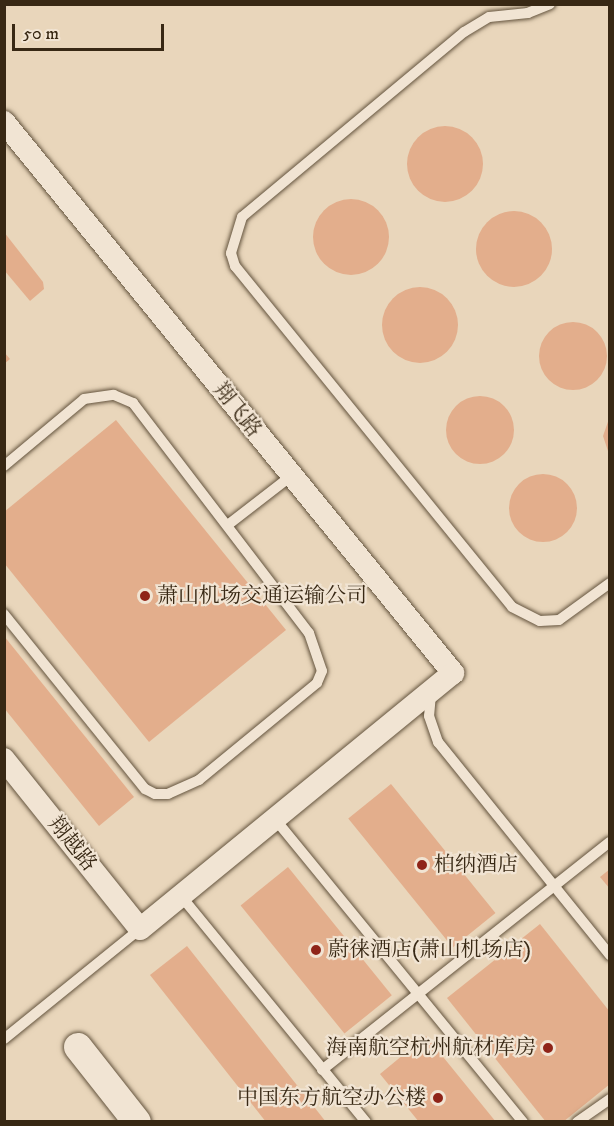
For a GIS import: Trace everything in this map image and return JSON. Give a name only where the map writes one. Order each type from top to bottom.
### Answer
[{"type":"street","name":"翔飞路","points":[[4,122],[453,673],[431,692]]},
{"type":"street","points":[[140,929],[431,692]]},
{"type":"street","name":"翔越路","points":[[4,759],[140,929]]},
{"type":"street","points":[[78,1047],[137,1122]]},
{"type":"lane","points":[[550,4],[528,13],[489,16],[464,32],[242,217],[231,253],[235,266],[512,607],[540,621],[559,620],[609,583]]},
{"type":"lane","points":[[4,466],[84,399],[114,395],[133,403],[229,524],[309,633],[322,671],[317,683],[181,790],[168,794],[145,789],[4,614]]},
{"type":"lane","points":[[229,524],[291,476]]},
{"type":"lane","points":[[431,692],[429,716],[438,742],[609,955]]},
{"type":"lane","points":[[275,819],[420,993],[523,1122]]},
{"type":"lane","points":[[322,1070],[609,842]]},
{"type":"lane","points":[[181,896],[366,1122]]},
{"type":"lane","points":[[4,1039],[140,929]]},
{"type":"lane","points":[[577,1122],[609,1099]]},
{"type":"building","points":[[445,126],[459,129],[472,137],[480,150],[483,164],[480,178],[472,191],[459,199],[445,202],[431,199],[418,191],[410,178],[407,164],[410,150],[418,137],[431,129]]},
{"type":"building","points":[[351,199],[365,202],[378,210],[386,223],[389,237],[386,251],[378,264],[365,272],[351,275],[337,272],[324,264],[316,251],[313,237],[316,223],[324,210],[337,202]]},
{"type":"building","points":[[514,211],[528,214],[541,222],[549,235],[552,249],[549,263],[541,276],[528,284],[514,287],[500,284],[487,276],[479,263],[476,249],[479,235],[487,222],[500,214]]},
{"type":"building","points":[[4,232],[43,282],[44,289],[30,301],[4,270]]},
{"type":"building","points":[[420,287],[434,290],[447,298],[455,311],[458,325],[455,339],[447,352],[434,360],[420,363],[406,360],[393,352],[385,339],[382,325],[385,311],[393,298],[406,290]]},
{"type":"building","points":[[573,322],[586,325],[597,332],[604,343],[607,356],[604,369],[597,380],[586,387],[573,390],[560,387],[549,380],[542,369],[539,356],[542,343],[549,332],[560,325]]},
{"type":"building","points":[[4,352],[10,359],[4,364]]},
{"type":"building","points":[[480,396],[493,399],[504,406],[511,417],[514,430],[511,443],[504,454],[493,461],[480,464],[467,461],[456,454],[449,443],[446,430],[449,417],[456,406],[467,399]]},
{"type":"building","points":[[610,416],[610,457],[603,436]]},
{"type":"building","name":"萧山机场交通运输公司","points":[[116,420],[286,630],[149,742],[4,563],[4,512]]},
{"type":"building","points":[[543,474],[556,477],[567,484],[574,495],[577,508],[574,521],[567,532],[556,539],[543,542],[530,539],[519,532],[512,521],[509,508],[512,495],[519,484],[530,477]]},
{"type":"building","points":[[4,636],[134,797],[99,826],[4,708]]},
{"type":"building","name":"柏纳酒店","points":[[391,784],[495,913],[453,948],[348,819]]},
{"type":"building","name":"蔚徕酒店(萧山机场店)","points":[[288,867],[392,995],[344,1034],[241,905]]},
{"type":"building","points":[[610,869],[610,889],[600,877]]},
{"type":"building","name":"海南航空杭州航材库房","points":[[540,924],[610,1012],[610,1084],[563,1122],[546,1122],[447,998]]},
{"type":"building","points":[[187,946],[326,1122],[266,1122],[150,975]]},
{"type":"building","name":"中国东方航空办公楼","points":[[426,1036],[496,1122],[419,1122],[380,1074]]},
{"type":"place","name":"萧山机场交通运输公司","points":[[145,596]]},
{"type":"place","name":"柏纳酒店","points":[[422,865]]},
{"type":"place","name":"蔚徕酒店(萧山机场店)","points":[[316,950]]},
{"type":"place","name":"海南航空杭州航材库房","points":[[548,1048]]},
{"type":"place","name":"中国东方航空办公楼","points":[[438,1098]]}]
